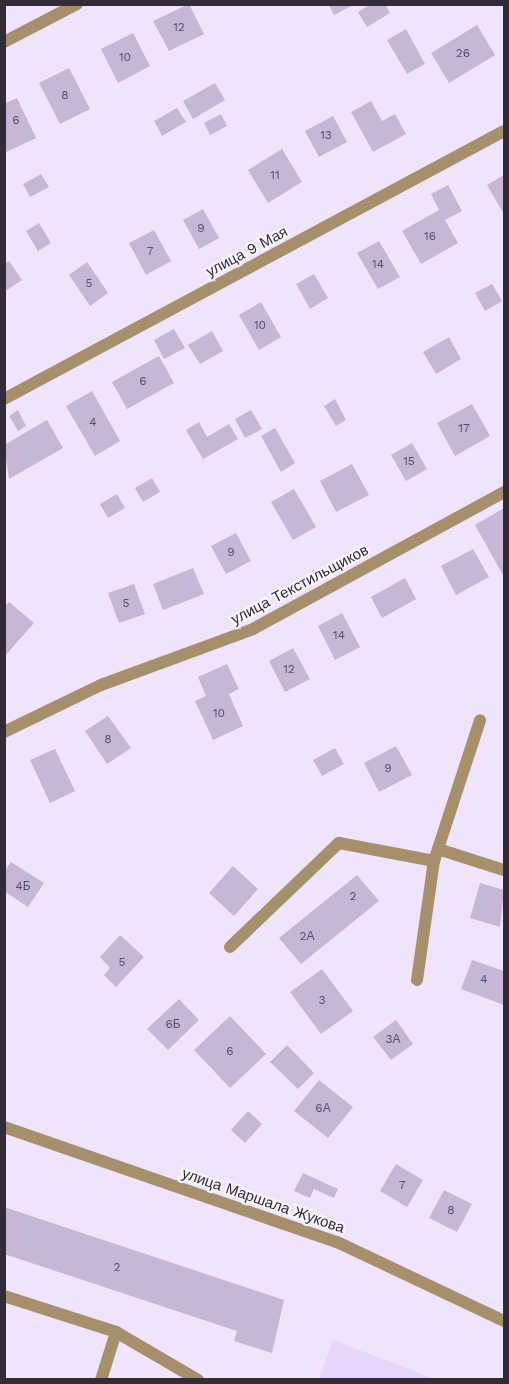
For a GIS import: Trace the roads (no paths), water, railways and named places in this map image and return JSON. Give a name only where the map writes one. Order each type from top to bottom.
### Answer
[{"type":"street","points":[[4,42],[77,4]]},
{"type":"street","name":"улица 9 Мая","points":[[4,399],[504,131]]},
{"type":"street","name":"улица Текстильщиков","points":[[4,732],[101,685],[253,629],[504,492]]},
{"type":"street","points":[[417,980],[436,855],[480,720]]},
{"type":"street","points":[[230,947],[339,843],[436,855],[504,870]]},
{"type":"street","name":"улица Маршала Жукова","points":[[4,1127],[337,1242],[504,1321]]},
{"type":"street","points":[[4,1296],[116,1332],[198,1380]]},
{"type":"street","points":[[101,1380],[116,1332]]}]
